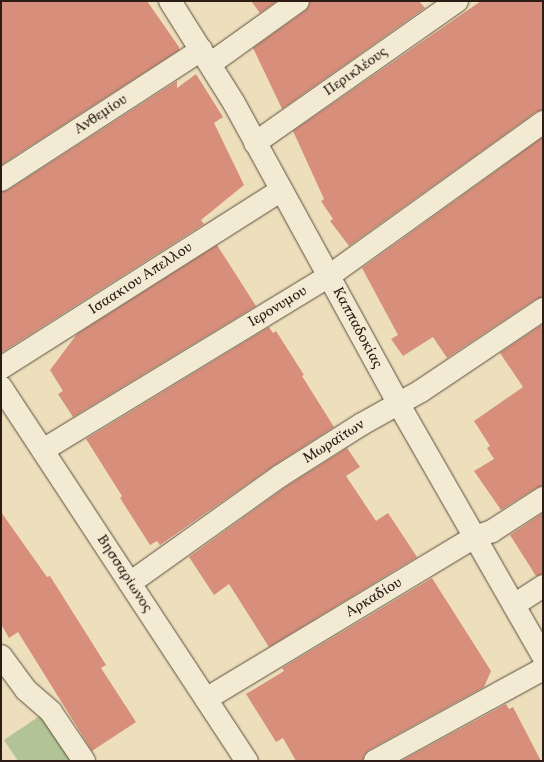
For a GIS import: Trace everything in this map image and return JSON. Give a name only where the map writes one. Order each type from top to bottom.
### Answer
[{"type":"street","name":"Καππαδοκίας","points":[[170,1],[256,143],[398,403],[543,656]]},
{"type":"street","name":"Ανθεμίου","points":[[1,180],[298,1]]},
{"type":"street","name":"Περικλέους","points":[[256,143],[457,1]]},
{"type":"street","name":"Ιερονυμου","points":[[43,450],[329,276],[543,122]]},
{"type":"street","name":"Ισαακιου Απελλου","points":[[1,368],[281,190]]},
{"type":"street","name":"Μωραϊτων","points":[[130,583],[280,476],[398,403],[421,391],[543,310]]},
{"type":"street","name":"Βησσαρίωνος","points":[[1,387],[247,761]]},
{"type":"street","name":"Αρκαδίου","points":[[206,699],[475,537],[492,531],[543,498]]},
{"type":"street","points":[[514,605],[543,586]]},
{"type":"street","points":[[3,664],[26,690],[51,712],[84,761]]},
{"type":"street","points":[[375,761],[543,669]]},
{"type":"green space","points":[[44,713],[72,761],[18,761],[4,740]]},
{"type":"building","points":[[1,1],[147,1],[179,47],[179,50],[1,165]]},
{"type":"building","points":[[251,1],[277,1],[260,13]]},
{"type":"building","points":[[310,1],[419,1],[425,8],[282,109],[253,48],[305,11],[309,6]]},
{"type":"building","points":[[481,1],[543,1],[543,110],[536,112],[349,246],[330,221],[333,219],[321,201],[324,199],[293,131]]},
{"type":"building","points":[[196,74],[223,117],[214,123],[244,185],[201,220],[204,224],[1,353],[1,192],[8,190],[177,81],[177,88]]},
{"type":"building","points":[[543,137],[543,297],[536,299],[447,358],[433,337],[403,356],[391,339],[398,335],[362,268]]},
{"type":"building","points":[[217,245],[256,306],[73,417],[58,394],[63,391],[50,370],[77,334]]},
{"type":"building","points":[[543,324],[543,486],[536,488],[501,510],[474,471],[494,459],[487,448],[490,446],[474,421],[523,387],[500,353]]},
{"type":"building","points":[[269,327],[273,333],[276,331],[304,375],[302,376],[334,427],[273,466],[160,545],[157,541],[150,545],[120,498],[122,496],[86,439]]},
{"type":"building","points":[[347,448],[360,467],[346,476],[376,521],[388,513],[417,557],[269,647],[229,584],[214,595],[189,557],[287,486]]},
{"type":"building","points":[[1,512],[47,577],[50,576],[106,665],[101,668],[136,722],[92,751],[18,632],[9,638],[1,624]]},
{"type":"building","points":[[543,513],[543,574],[536,576],[510,535]]},
{"type":"building","points":[[432,578],[491,671],[484,687],[369,750],[364,755],[363,761],[296,761],[283,738],[276,742],[246,694],[284,671],[282,668]]},
{"type":"building","points":[[506,704],[509,709],[513,707],[541,761],[401,761]]}]
